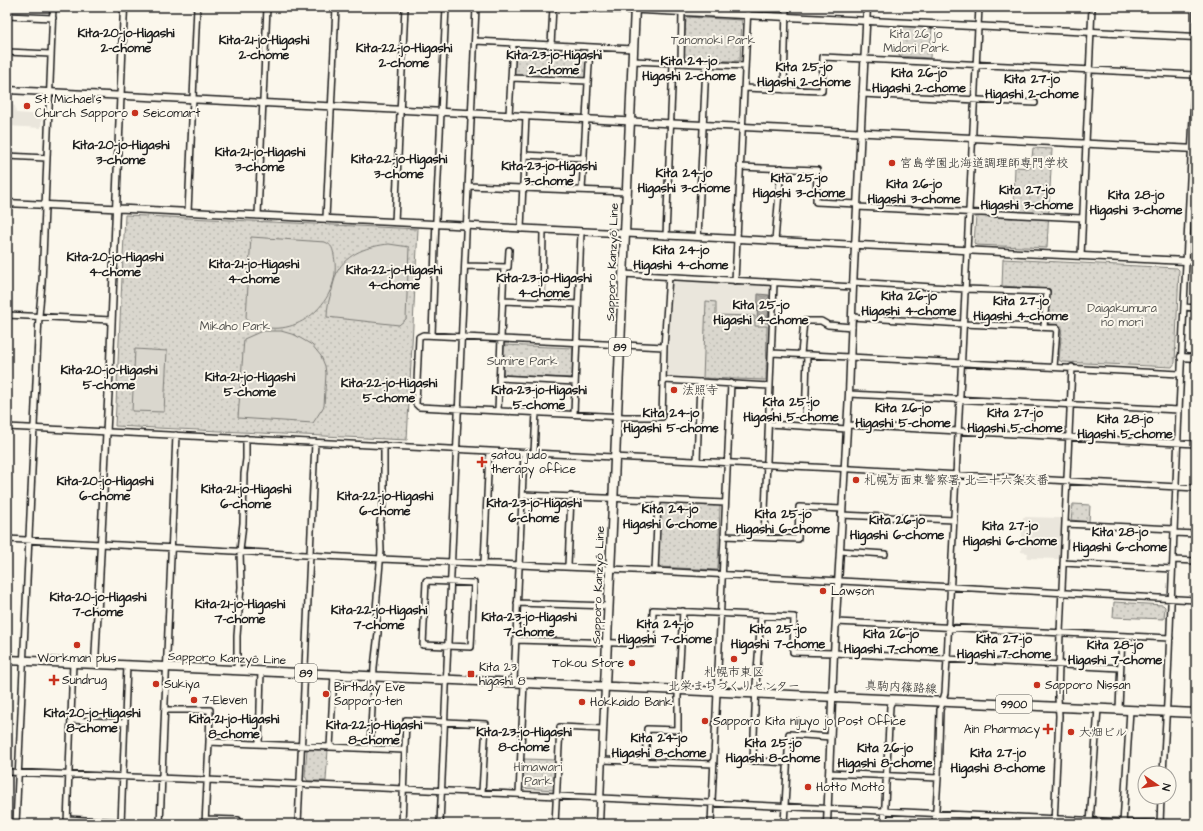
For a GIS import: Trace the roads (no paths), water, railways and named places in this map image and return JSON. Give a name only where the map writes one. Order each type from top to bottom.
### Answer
[{"type":"main road","name":"Sapporo Kanzyō Line","points":[[7,660],[605,686],[635,8]]},
{"type":"main road","name":"真駒内篠路線","points":[[605,686],[1196,713]]},
{"type":"street","points":[[16,824],[39,316],[42,283],[53,7]]},
{"type":"street","points":[[95,664],[124,7]]},
{"type":"street","points":[[188,212],[197,7]]},
{"type":"street","points":[[258,215],[267,7]]},
{"type":"street","points":[[326,218],[336,7]]},
{"type":"street","points":[[395,222],[405,7]]},
{"type":"street","points":[[432,335],[446,7]]},
{"type":"street","points":[[440,824],[476,7]]},
{"type":"street","points":[[552,45],[553,7]]},
{"type":"street","points":[[581,7],[680,10],[747,15],[1195,37]]},
{"type":"street","points":[[735,281],[748,7]]},
{"type":"street","points":[[784,90],[786,7]]},
{"type":"street","points":[[827,824],[828,773],[849,394],[867,7]]},
{"type":"street","points":[[935,824],[940,710],[945,693],[947,659],[979,7]]},
{"type":"street","points":[[1081,256],[1092,7]]},
{"type":"street","points":[[1163,765],[1170,638],[1180,374],[1190,174],[1193,148],[1196,9]]},
{"type":"street","points":[[680,10],[680,63]]},
{"type":"street","points":[[7,16],[53,18]]},
{"type":"street","points":[[475,41],[633,49]]},
{"type":"street","points":[[509,116],[513,43]]},
{"type":"street","points":[[582,190],[590,47]]},
{"type":"street","points":[[7,52],[51,54]]},
{"type":"street","points":[[744,88],[822,91],[823,57],[1195,75]]},
{"type":"street","points":[[633,62],[745,66]]},
{"type":"street","points":[[666,236],[673,63]]},
{"type":"street","points":[[698,237],[706,64]]},
{"type":"street","points":[[511,78],[588,81]]},
{"type":"street","points":[[7,90],[972,139],[1193,148]]},
{"type":"street","points":[[862,94],[1036,103]]},
{"type":"street","points":[[521,229],[526,116]]},
{"type":"street","points":[[524,155],[584,158]]},
{"type":"street","points":[[7,156],[46,158]]},
{"type":"street","points":[[740,166],[817,170],[816,202],[1082,218]]},
{"type":"street","points":[[775,241],[780,168]]},
{"type":"street","points":[[1190,174],[1196,174]]},
{"type":"street","points":[[468,186],[627,192]]},
{"type":"street","points":[[7,203],[967,251],[1186,261],[1196,260]]},
{"type":"street","points":[[542,302],[543,230]]},
{"type":"street","points":[[574,414],[581,232]]},
{"type":"street","points":[[465,266],[508,267],[509,250]]},
{"type":"street","points":[[498,410],[504,267]]},
{"type":"street","points":[[623,274],[774,283],[853,284],[1046,292],[1044,327]]},
{"type":"street","points":[[664,347],[423,335],[420,338],[416,404],[419,407],[617,417],[662,417],[668,276]]},
{"type":"street","points":[[764,537],[774,283]]},
{"type":"street","points":[[502,300],[578,304]]},
{"type":"street","points":[[1184,308],[1196,308]]},
{"type":"street","points":[[7,315],[111,320]]},
{"type":"street","points":[[852,317],[1057,328],[1054,367]]},
{"type":"street","points":[[801,354],[804,321],[821,321],[828,325],[852,326]]},
{"type":"street","points":[[772,353],[1072,367],[1180,374]]},
{"type":"street","points":[[804,426],[807,355]]},
{"type":"street","points":[[1182,357],[1196,358]]},
{"type":"street","points":[[1055,822],[1060,633],[1070,438],[1072,367]]},
{"type":"street","points":[[499,378],[575,382]]},
{"type":"street","points":[[664,380],[770,386]]},
{"type":"street","points":[[697,461],[700,382]]},
{"type":"street","points":[[712,824],[731,383]]},
{"type":"street","points":[[849,394],[1179,410]]},
{"type":"street","points":[[534,453],[536,412]]},
{"type":"street","points":[[769,424],[1196,444]]},
{"type":"street","points":[[7,427],[697,461],[1196,488]]},
{"type":"street","points":[[160,824],[176,435]]},
{"type":"street","points":[[237,670],[237,636],[241,587],[240,551],[243,523],[246,438]]},
{"type":"street","points":[[310,824],[298,824],[315,442]]},
{"type":"street","points":[[370,749],[378,634],[377,590],[381,559],[380,523],[384,498],[384,445]]},
{"type":"street","points":[[484,563],[489,451]]},
{"type":"street","points":[[514,682],[524,453]]},
{"type":"street","points":[[522,495],[726,503]]},
{"type":"street","points":[[568,566],[571,496]]},
{"type":"street","points":[[655,571],[658,500]]},
{"type":"street","points":[[724,536],[798,539],[799,507],[842,512],[954,520]]},
{"type":"street","points":[[1065,524],[1174,531],[1196,534]]},
{"type":"street","points":[[7,539],[311,554],[381,559],[568,566],[1196,600]]},
{"type":"street","points":[[840,552],[885,554]]},
{"type":"street","points":[[1173,560],[1196,561]]},
{"type":"street","points":[[1063,563],[1172,569]]},
{"type":"street","points":[[426,581],[474,583],[471,647],[448,646],[422,645],[426,581]]},
{"type":"street","points":[[517,602],[609,606]]},
{"type":"street","points":[[516,640],[652,644],[653,610],[682,611],[794,617],[793,652],[1120,668]]},
{"type":"street","points":[[645,761],[647,730],[678,730],[678,689],[682,611]]},
{"type":"street","points":[[754,760],[760,615]]},
{"type":"street","points":[[836,622],[1170,638]]},
{"type":"street","points":[[1118,709],[1122,636]]},
{"type":"street","points":[[73,663],[67,822],[121,823],[127,665]]},
{"type":"street","points":[[259,743],[261,671]]},
{"type":"street","points":[[330,748],[334,674]]},
{"type":"street","points":[[519,794],[524,682]]},
{"type":"street","points":[[599,824],[605,686]]},
{"type":"street","points":[[884,824],[890,706],[893,699]]},
{"type":"street","points":[[1090,822],[1098,708]]},
{"type":"street","points":[[165,710],[210,710],[206,821],[238,820],[238,824]]},
{"type":"street","points":[[1123,823],[1130,710]]},
{"type":"street","points":[[71,720],[125,723]]},
{"type":"street","points":[[402,824],[406,720],[486,724],[482,792]]},
{"type":"street","points":[[554,824],[560,728],[603,729]]},
{"type":"street","points":[[784,824],[789,734],[831,737]]},
{"type":"street","points":[[209,742],[404,750]]},
{"type":"street","points":[[602,760],[714,764]]},
{"type":"street","points":[[744,760],[788,763]]},
{"type":"street","points":[[7,772],[828,808],[1055,822],[1167,824]]},
{"type":"street","points":[[828,773],[938,778]]},
{"type":"street","points":[[1160,824],[1161,805]]},
{"type":"water","points":[[758,294],[769,295],[768,323],[757,322]]},
{"type":"place","name":"St. Michael's Church Sapporo","points":[[27,106]]},
{"type":"place","name":"Seicomart","points":[[135,113]]},
{"type":"place","name":"宮島学園北海道調理師専門学校","points":[[892,163]]},
{"type":"place","name":"法照寺","points":[[674,390]]},
{"type":"place","name":"satou judo therapy office","points":[[482,462]]},
{"type":"place","name":"札幌方面東警察署 北二十六条交番","points":[[856,480]]},
{"type":"place","name":"Lawson","points":[[823,591]]},
{"type":"place","name":"Workman plus","points":[[77,645]]},
{"type":"place","name":"札幌市東区 北栄まちづくりセンター","points":[[734,659]]},
{"type":"place","name":"Tokou Store","points":[[632,663]]},
{"type":"place","name":"Kita 23 higashi 8","points":[[471,674]]},
{"type":"place","name":"Sundrug","points":[[54,680]]},
{"type":"place","name":"Sukiya","points":[[156,684]]},
{"type":"place","name":"Sapporo Nissan","points":[[1037,685]]},
{"type":"place","name":"Birthday Eve Sapporo-ten","points":[[326,694]]},
{"type":"place","name":"7-Eleven","points":[[194,700]]},
{"type":"place","name":"Hokkaido Bank","points":[[582,702]]},
{"type":"place","name":"Sapporo Kita nijuyo jo Post Office","points":[[705,721]]},
{"type":"place","name":"Ain Pharmacy","points":[[1048,729]]},
{"type":"place","name":"大畑ビル","points":[[1071,732]]},
{"type":"place","name":"Hotto Motto","points":[[808,787]]},
{"type":"district","name":"Kita-20-jo-Higashi 2-chome","points":[[126,40]]},
{"type":"district","name":"Kita-21-jo-Higashi 2-chome","points":[[264,46]]},
{"type":"district","name":"Kita-22-jo-Higashi 2-chome","points":[[404,54]]},
{"type":"district","name":"Kita-23-jo-Higashi 2-chome","points":[[554,62]]},
{"type":"district","name":"Kita 24-jo Higashi 2-chome","points":[[689,68]]},
{"type":"district","name":"Kita 25-jo Higashi 2-chome","points":[[804,74]]},
{"type":"district","name":"Kita 26-jo Higashi 2-chome","points":[[919,80]]},
{"type":"district","name":"Kita 27-jo Higashi 2-chome","points":[[1032,86]]},
{"type":"district","name":"Kita-20-jo-Higashi 3-chome","points":[[121,152]]},
{"type":"district","name":"Kita-21-jo-Higashi 3-chome","points":[[260,158]]},
{"type":"district","name":"Kita-22-jo-Higashi 3-chome","points":[[399,166]]},
{"type":"district","name":"Kita-23-jo-Higashi 3-chome","points":[[549,172]]},
{"type":"district","name":"Kita 24-jo Higashi 3-chome","points":[[684,180]]},
{"type":"district","name":"Kita 25-jo Higashi 3-chome","points":[[799,184]]},
{"type":"district","name":"Kita 26-jo Higashi 3-chome","points":[[914,190]]},
{"type":"district","name":"Kita 27-jo Higashi 3-chome","points":[[1027,196]]},
{"type":"district","name":"Kita 28-jo Higashi 3-chome","points":[[1136,202]]},
{"type":"district","name":"Kita 24-jo Higashi 4-chome","points":[[681,256]]},
{"type":"district","name":"Kita-20-jo-Higashi 4-chome","points":[[115,264]]},
{"type":"district","name":"Kita-21-jo-Higashi 4-chome","points":[[254,270]]},
{"type":"district","name":"Kita-22-jo-Higashi 4-chome","points":[[394,276]]},
{"type":"district","name":"Kita-23-jo-Higashi 4-chome","points":[[544,284]]},
{"type":"district","name":"Kita 26-jo Higashi 4-chome","points":[[909,302]]},
{"type":"district","name":"Kita 27-jo Higashi 4-chome","points":[[1021,308]]},
{"type":"district","name":"Kita 25-jo Higashi 4-chome","points":[[761,312]]},
{"type":"district","name":"Kita-20-jo-Higashi 5-chome","points":[[109,376]]},
{"type":"district","name":"Kita-21-jo-Higashi 5-chome","points":[[250,384]]},
{"type":"district","name":"Kita-22-jo-Higashi 5-chome","points":[[389,390]]},
{"type":"district","name":"Kita-23-jo-Higashi 5-chome","points":[[539,396]]},
{"type":"district","name":"Kita 25-jo Higashi 5-chome","points":[[791,408]]},
{"type":"district","name":"Kita 26-jo Higashi 5-chome","points":[[903,414]]},
{"type":"district","name":"Kita 24-jo Higashi 5-chome","points":[[671,420]]},
{"type":"district","name":"Kita 27-jo Higashi 5-chome","points":[[1015,420]]},
{"type":"district","name":"Kita 28-jo Higashi 5-chome","points":[[1125,426]]},
{"type":"district","name":"Kita-20-jo-Higashi 6-chome","points":[[105,488]]},
{"type":"district","name":"Kita-21-jo-Higashi 6-chome","points":[[246,496]]},
{"type":"district","name":"Kita-22-jo-Higashi 6-chome","points":[[385,502]]},
{"type":"district","name":"Kita-23-jo-Higashi 6-chome","points":[[534,510]]},
{"type":"district","name":"Kita 24-jo Higashi 6-chome","points":[[670,516]]},
{"type":"district","name":"Kita 25-jo Higashi 6-chome","points":[[783,520]]},
{"type":"district","name":"Kita 26-jo Higashi 6-chome","points":[[897,526]]},
{"type":"district","name":"Kita 27-jo Higashi 6-chome","points":[[1010,532]]},
{"type":"district","name":"Kita 28-jo Higashi 6-chome","points":[[1120,538]]},
{"type":"district","name":"Kita-20-jo-Higashi 7-chome","points":[[98,604]]},
{"type":"district","name":"Kita-21-jo-Higashi 7-chome","points":[[240,610]]},
{"type":"district","name":"Kita-22-jo-Higashi 7-chome","points":[[379,616]]},
{"type":"district","name":"Kita-23-jo-Higashi 7-chome","points":[[529,624]]},
{"type":"district","name":"Kita 24-jo Higashi 7-chome","points":[[665,630]]},
{"type":"district","name":"Kita 25-jo Higashi 7-chome","points":[[778,636]]},
{"type":"district","name":"Kita 26-jo Higashi 7-chome","points":[[891,640]]},
{"type":"district","name":"Kita 27-jo Higashi 7-chome","points":[[1004,646]]},
{"type":"district","name":"Kita 28-jo Higashi 7-chome","points":[[1115,652]]},
{"type":"district","name":"Kita-20-jo-Higashi 8-chome","points":[[92,720]]},
{"type":"district","name":"Kita-21-jo-Higashi 8-chome","points":[[234,726]]},
{"type":"district","name":"Kita-22-jo-Higashi 8-chome","points":[[374,732]]},
{"type":"district","name":"Kita-23-jo-Higashi 8-chome","points":[[524,738]]},
{"type":"district","name":"Kita 24-jo Higashi 8-chome","points":[[659,744]]},
{"type":"district","name":"Kita 25-jo Higashi 8-chome","points":[[773,750]]},
{"type":"district","name":"Kita 26-jo Higashi 8-chome","points":[[885,754]]},
{"type":"district","name":"Kita 27-jo Higashi 8-chome","points":[[998,760]]},
{"type":"park label","name":"Tanomoki Park","points":[[713,40]]},
{"type":"park label","name":"Kita 26 jo Midori Park","points":[[916,41]]},
{"type":"park label","name":"Daigakumura no mori","points":[[1122,315]]},
{"type":"park label","name":"Mikaho Park","points":[[235,326]]},
{"type":"park label","name":"Sumire Park","points":[[522,361]]},
{"type":"park label","name":"Himawari Park","points":[[538,774]]}]
